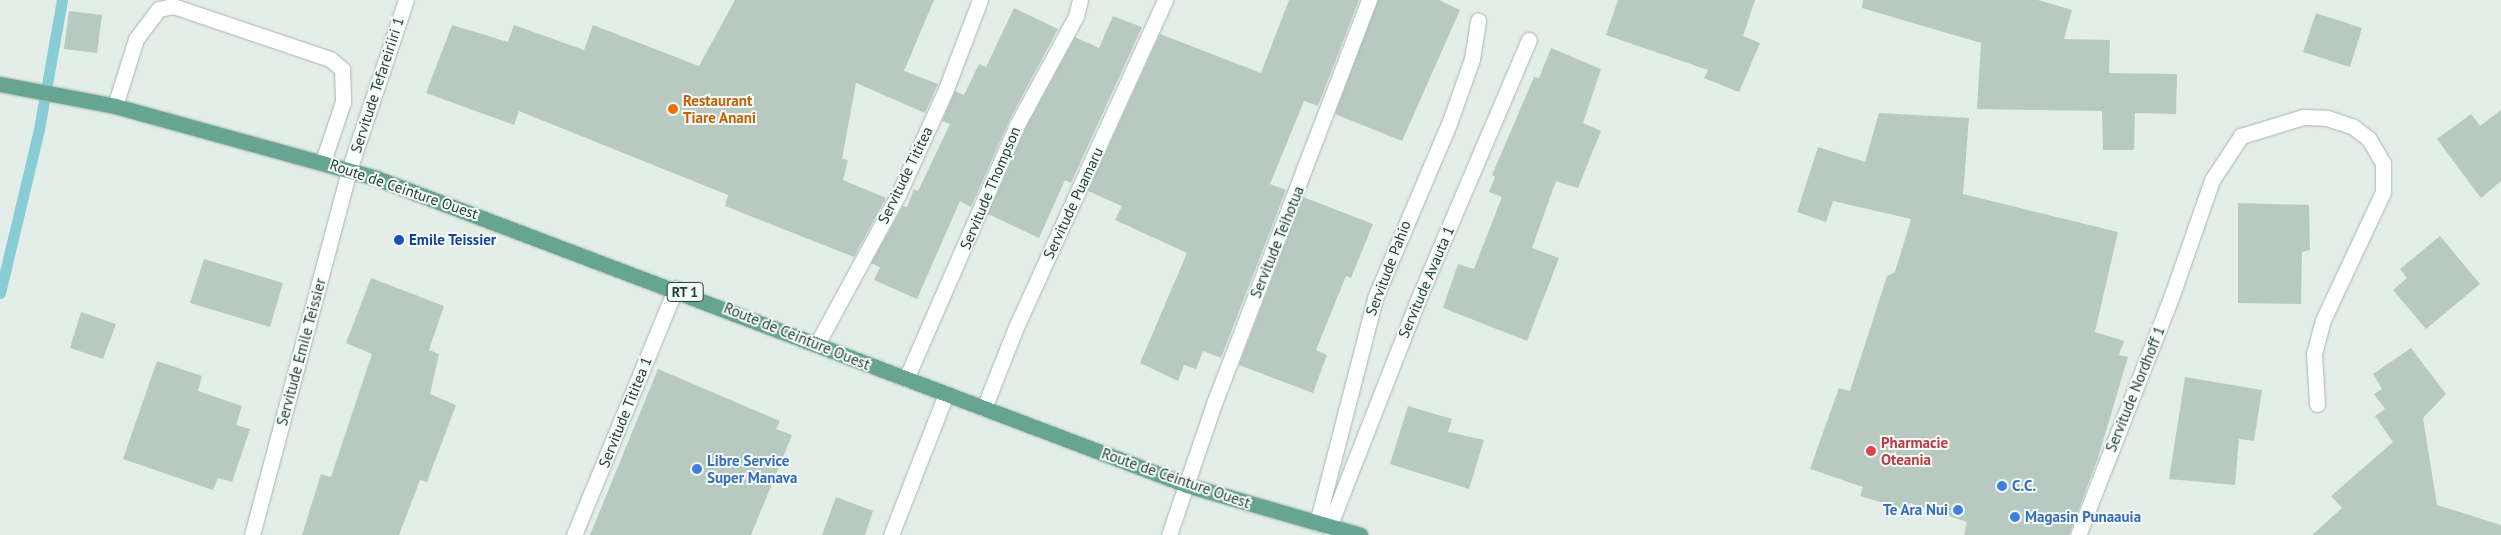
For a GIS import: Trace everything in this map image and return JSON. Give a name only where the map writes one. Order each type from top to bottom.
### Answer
[{"type":"main road","name":"Route de Ceinture Ouest","points":[[0,84],[115,106],[323,161],[676,288],[906,379],[1187,485],[1331,529],[1360,535]]},
{"type":"street","name":"Servitude Tefareiriiri 1","points":[[349,170],[406,0]]},
{"type":"street","name":"Servitude Tititea","points":[[817,344],[898,195],[946,89],[980,0]]},
{"type":"street","name":"Servitude Thompson","points":[[906,379],[1018,123],[1076,16],[1080,0]]},
{"type":"street","name":"Servitude Puamaru","points":[[984,408],[1016,327],[1164,0]]},
{"type":"street","name":"Servitude Teihotua","points":[[1168,535],[1215,401],[1369,0]]},
{"type":"street","points":[[115,106],[136,39],[159,8],[173,6],[330,58],[342,69],[343,102],[323,161]]},
{"type":"street","name":"Servitude Pahio","points":[[1331,529],[1375,298],[1450,121],[1472,59],[1478,20]]},
{"type":"street","name":"Servitude Avauta 1","points":[[1331,529],[1417,302],[1529,40]]},
{"type":"street","name":"Servitude Nordhoff 1","points":[[2078,535],[2212,180],[2241,136],[2303,117],[2327,118],[2352,126],[2369,139],[2383,163],[2384,192],[2323,320],[2314,353],[2317,404]]},
{"type":"street","name":"Servitude Emile Teissier","points":[[252,535],[349,170]]},
{"type":"street","name":"Servitude Tititea 1","points":[[574,535],[676,288]]},
{"type":"street","points":[[890,535],[946,394]]},
{"type":"building","points":[[735,0],[934,0],[904,71],[938,84],[925,113],[856,83],[842,159],[848,160],[843,180],[886,198],[854,257],[725,206],[728,195],[519,111],[514,125],[426,93],[452,25],[508,42],[514,25],[584,50],[593,25],[699,66]]},
{"type":"building","points":[[1289,0],[1359,0],[1318,106],[1304,101],[1270,184],[1286,190],[1221,358],[1203,351],[1196,369],[1184,365],[1178,381],[1140,363],[1187,253],[1115,220],[1122,206],[1088,191],[1160,34],[1261,73]]},
{"type":"building","points":[[1378,0],[1439,0],[1460,10],[1402,141],[1335,114]]},
{"type":"building","points":[[1618,0],[1755,0],[1743,36],[1760,43],[1739,92],[1704,78],[1708,70],[1606,35]]},
{"type":"building","points":[[1863,0],[2038,0],[2072,10],[2064,39],[2110,40],[2109,73],[2177,74],[2176,114],[2135,113],[2134,150],[2103,150],[2102,111],[1977,109],[1981,43],[1862,8]]},
{"type":"building","points":[[1014,8],[1058,29],[1010,119],[971,207],[960,201],[917,299],[874,280],[880,267],[871,263],[903,206],[907,207],[914,189],[918,191],[950,124],[942,121],[955,91],[964,95],[979,64],[986,67]]},
{"type":"building","points":[[69,11],[102,15],[97,53],[64,49]]},
{"type":"building","points":[[2316,13],[2362,28],[2350,67],[2303,52]]},
{"type":"building","points":[[1113,16],[1142,27],[1071,183],[1065,180],[1039,238],[988,214],[1026,127],[1075,37],[1099,48]]},
{"type":"building","points":[[1551,48],[1601,69],[1583,123],[1601,131],[1578,188],[1556,181],[1532,248],[1559,258],[1527,341],[1443,308],[1458,264],[1474,269],[1502,197],[1489,192],[1495,177],[1492,175],[1534,77],[1539,78]]},
{"type":"building","points":[[2501,110],[2501,181],[2481,198],[2437,139],[2471,114],[2480,126]]},
{"type":"building","points":[[1879,113],[1969,118],[1963,194],[2118,232],[2095,332],[2124,341],[2119,355],[2128,357],[2098,458],[2069,535],[1964,535],[1967,522],[1910,503],[1907,510],[1860,496],[1863,487],[1810,469],[1839,388],[1850,391],[1887,276],[1895,272],[1911,219],[1833,201],[1826,222],[1797,212],[1818,147],[1865,162]]},
{"type":"building","points":[[1303,197],[1373,224],[1351,278],[1346,276],[1316,350],[1327,355],[1313,393],[1239,365]]},
{"type":"building","points":[[2238,203],[2309,205],[2310,250],[2302,252],[2301,304],[2238,303]]},
{"type":"building","points":[[2440,236],[2480,284],[2426,329],[2393,290],[2407,278],[2400,269]]},
{"type":"building","points":[[204,259],[283,283],[270,327],[190,303]]},
{"type":"building","points":[[371,278],[444,306],[429,350],[439,354],[430,394],[456,405],[427,482],[420,480],[399,535],[302,535],[321,474],[331,477],[372,354],[346,343]]},
{"type":"building","points":[[81,312],[116,324],[103,359],[70,348]]},
{"type":"building","points":[[2411,348],[2446,394],[2423,418],[2437,505],[2501,525],[2501,535],[2312,535],[2342,508],[2331,496],[2393,442],[2375,416],[2385,409],[2374,394],[2382,389],[2373,374]]},
{"type":"building","points":[[157,361],[202,376],[198,391],[242,406],[236,425],[250,429],[232,482],[218,478],[213,490],[123,459]]},
{"type":"building","name":"Libre Service Super Manava","points":[[658,369],[780,421],[776,429],[792,435],[751,535],[590,535]]},
{"type":"building","points":[[2185,377],[2262,390],[2254,441],[2239,439],[2235,485],[2169,479]]},
{"type":"building","points":[[1408,406],[1452,419],[1448,432],[1484,440],[1469,489],[1390,464]]},
{"type":"building","points":[[836,497],[873,511],[865,535],[822,535]]},
{"type":"waterway","points":[[0,293],[39,129],[62,0]]},
{"type":"place","name":"Restaurant Tiare Anani","points":[[673,109]]},
{"type":"place","name":"Emile Teissier","points":[[399,240]]},
{"type":"place","name":"Pharmacie Oteania","points":[[1871,451]]},
{"type":"place","name":"Libre Service Super Manava","points":[[697,469]]},
{"type":"place","name":"C.C.","points":[[2002,486]]},
{"type":"place","name":"Te Ara Nui","points":[[1958,510]]},
{"type":"place","name":"Magasin Punaauia","points":[[2015,517]]}]
